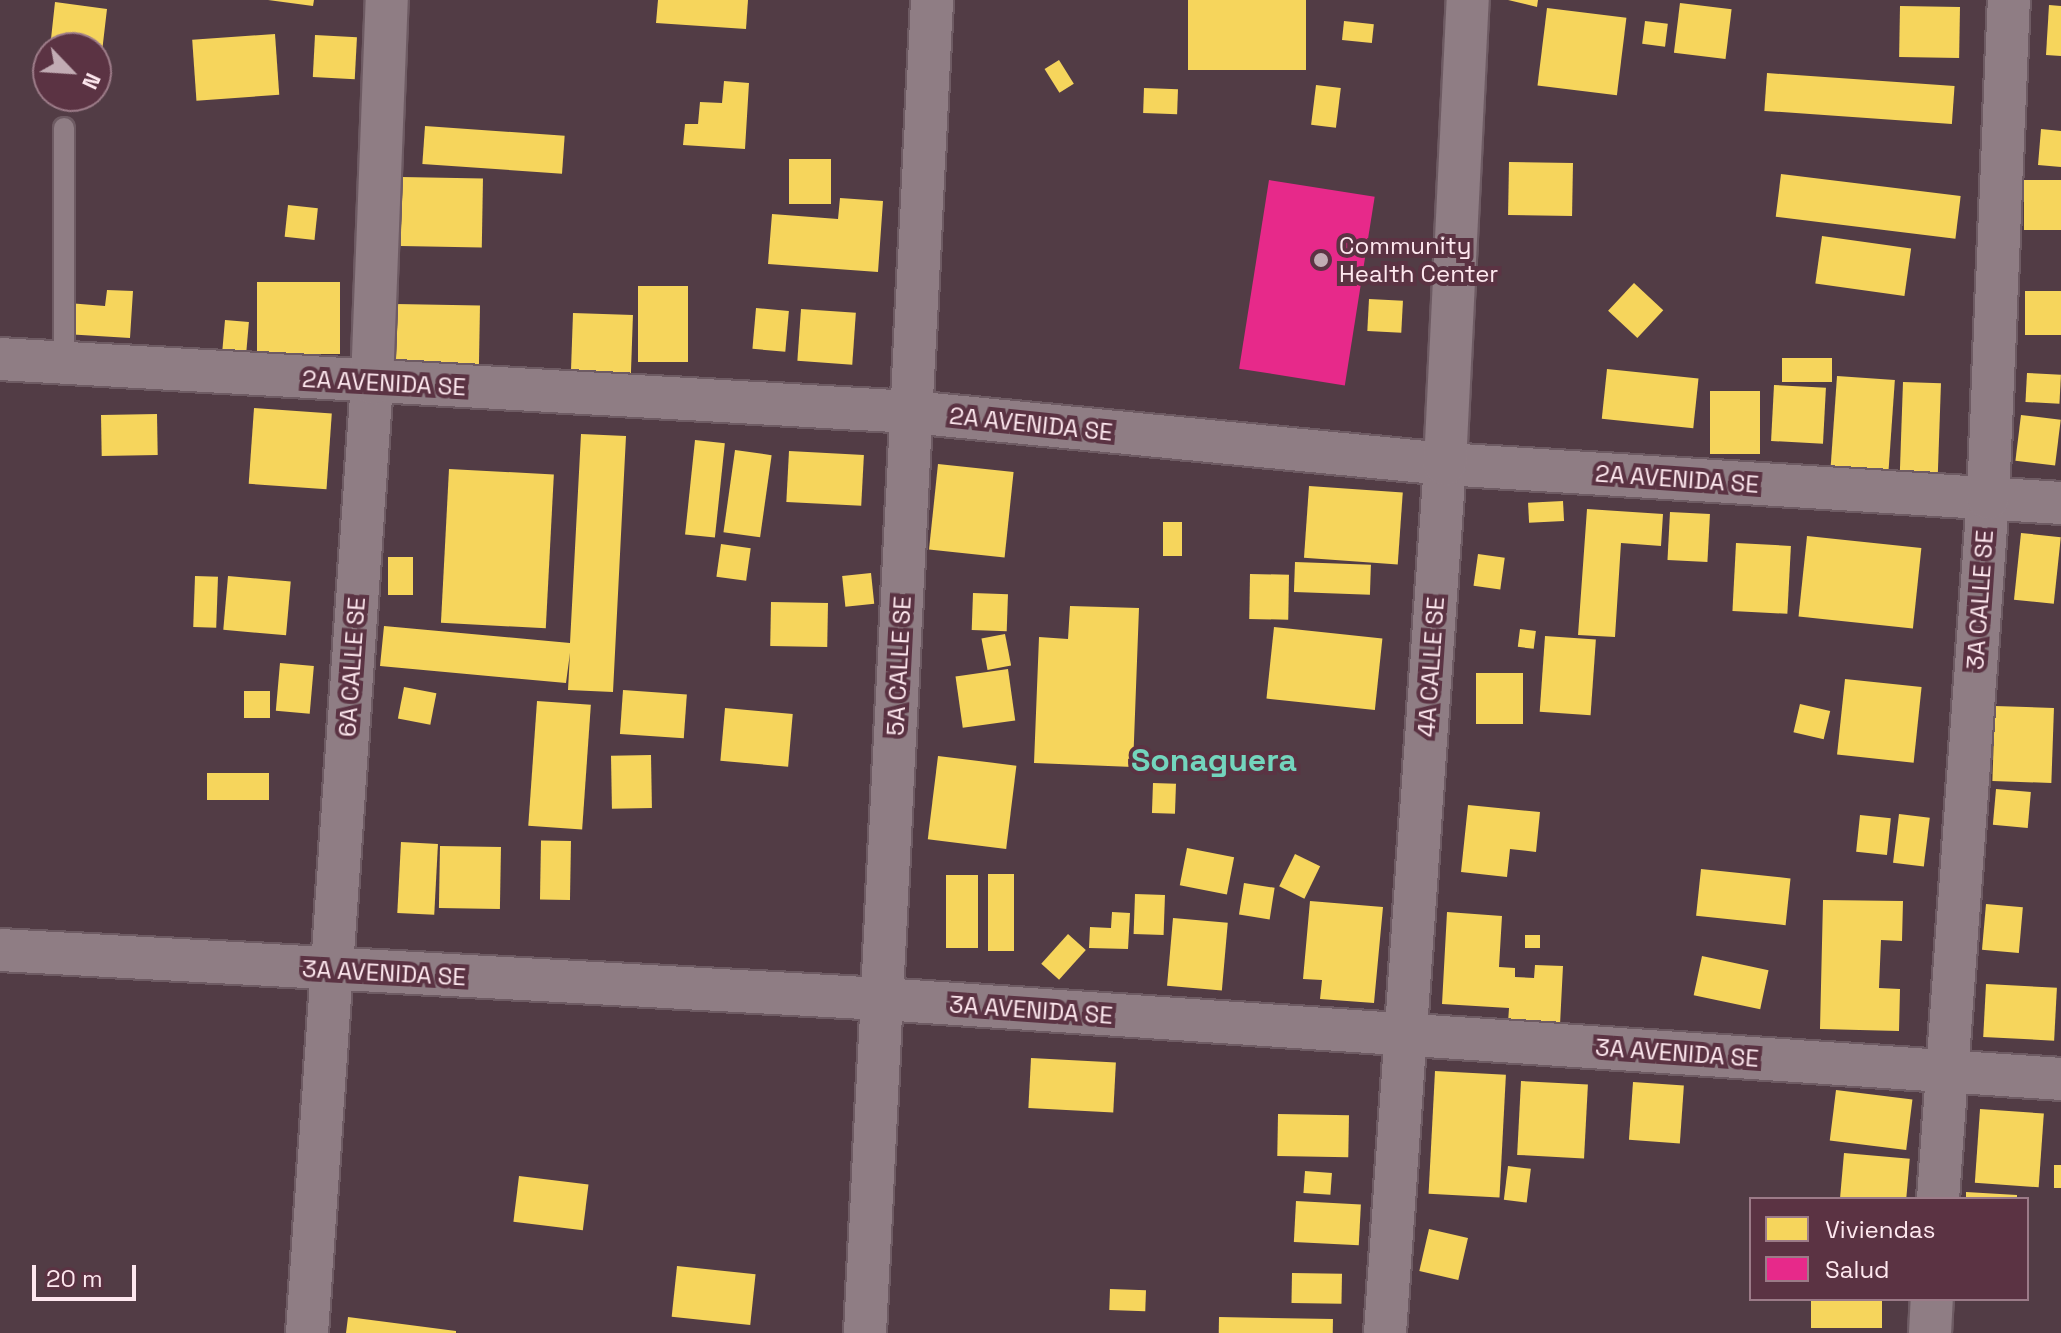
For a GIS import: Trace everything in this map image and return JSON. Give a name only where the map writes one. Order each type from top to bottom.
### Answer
[{"type":"street","name":"6A CALLE SE","points":[[307,1333],[372,383],[387,0]]},
{"type":"street","name":"5A CALLE SE","points":[[865,1333],[932,0]]},
{"type":"street","name":"4A CALLE SE","points":[[1385,1333],[1445,464],[1468,0]]},
{"type":"street","name":"3A CALLE SE","points":[[1938,1197],[1988,498],[2009,0]]},
{"type":"street","name":"2A AVENIDA SE","points":[[0,359],[911,412],[1445,464],[2061,503]]},
{"type":"street","name":"3A AVENIDA SE","points":[[0,950],[882,999],[2061,1079]]},
{"type":"street","points":[[1930,1333],[1932,1301]]},
{"type":"lane","points":[[64,128],[64,363]]},
{"type":"building: Viviendas","points":[[268,0],[314,0],[313,6]]},
{"type":"building: Viviendas","points":[[658,0],[748,0],[746,29],[656,23]]},
{"type":"building: Viviendas","points":[[1188,0],[1306,0],[1306,70],[1188,70]]},
{"type":"building: Viviendas","points":[[1508,0],[1538,0],[1537,7]]},
{"type":"building: Viviendas","points":[[55,2],[107,9],[104,32],[52,32]]},
{"type":"building: Viviendas","points":[[1680,3],[1732,9],[1726,59],[1674,53]]},
{"type":"building: Viviendas","points":[[2049,5],[2061,6],[2061,56],[2046,55]]},
{"type":"building: Viviendas","points":[[1900,6],[1960,7],[1959,58],[1899,57]]},
{"type":"building: Viviendas","points":[[1547,8],[1626,18],[1617,95],[1537,85]]},
{"type":"building: Viviendas","points":[[1344,21],[1374,24],[1372,43],[1342,40]]},
{"type":"building: Viviendas","points":[[1645,21],[1668,24],[1665,47],[1642,44]]},
{"type":"building: Viviendas","points":[[275,34],[279,95],[196,101],[192,40]]},
{"type":"building: Viviendas","points":[[315,35],[357,37],[355,79],[313,77]]},
{"type":"building: Viviendas","points":[[1059,60],[1074,84],[1059,93],[1045,69]]},
{"type":"building: Viviendas","points":[[1767,73],[1955,86],[1952,124],[1764,111]]},
{"type":"building: Viviendas","points":[[724,81],[749,83],[745,149],[683,145],[685,124],[698,124],[700,102],[722,103]]},
{"type":"building: Viviendas","points":[[1316,85],[1341,88],[1336,128],[1311,125]]},
{"type":"building: Viviendas","points":[[1144,88],[1178,89],[1177,114],[1143,113]]},
{"type":"building: Viviendas","points":[[425,126],[565,136],[562,174],[422,164]]},
{"type":"building: Viviendas","points":[[2041,129],[2061,131],[2061,167],[2038,165]]},
{"type":"building: Viviendas","points":[[789,159],[831,159],[831,204],[789,204]]},
{"type":"building: Viviendas","points":[[1509,162],[1573,163],[1572,216],[1508,215]]},
{"type":"building: Viviendas","points":[[1781,174],[1961,196],[1955,239],[1776,217]]},
{"type":"building: Viviendas","points":[[402,177],[483,178],[482,247],[401,246]]},
{"type":"building: Viviendas","points":[[2024,180],[2061,180],[2061,230],[2024,230]]},
{"type":"building: Viviendas","points":[[840,198],[883,201],[878,272],[768,264],[772,214],[838,219]]},
{"type":"building: Viviendas","points":[[288,205],[318,208],[314,240],[285,237]]},
{"type":"building: Viviendas","points":[[1822,236],[1911,249],[1904,296],[1815,284]]},
{"type":"building: Viviendas","points":[[257,282],[340,282],[340,354],[257,354]]},
{"type":"building: Viviendas","points":[[1634,283],[1663,310],[1637,338],[1608,311]]},
{"type":"building: Viviendas","points":[[638,286],[688,286],[688,362],[638,362]]},
{"type":"building: Viviendas","points":[[107,290],[133,291],[130,338],[65,334],[68,303],[105,306]]},
{"type":"building: Viviendas","points":[[2025,291],[2061,291],[2061,335],[2025,335]]},
{"type":"building: Viviendas","points":[[1369,299],[1403,301],[1401,333],[1367,331]]},
{"type":"building: Viviendas","points":[[396,304],[480,305],[479,375],[395,374]]},
{"type":"building: Viviendas","points":[[756,308],[789,311],[785,352],[752,349]]},
{"type":"building: Viviendas","points":[[801,309],[856,313],[852,365],[797,361]]},
{"type":"building: Viviendas","points":[[573,313],[633,315],[631,377],[571,375]]},
{"type":"building: Viviendas","points":[[225,320],[249,322],[246,352],[222,350]]},
{"type":"building: Viviendas","points":[[1782,358],[1832,358],[1832,382],[1782,382]]},
{"type":"building: Viviendas","points":[[1607,369],[1698,379],[1693,428],[1602,419]]},
{"type":"building: Viviendas","points":[[2027,373],[2061,375],[2059,404],[2025,402]]},
{"type":"building: Viviendas","points":[[1837,376],[1895,380],[1888,473],[1831,469]]},
{"type":"building: Viviendas","points":[[1903,382],[1941,383],[1938,475],[1900,474]]},
{"type":"building: Viviendas","points":[[1774,385],[1826,388],[1823,444],[1771,441]]},
{"type":"building: Viviendas","points":[[1710,391],[1760,391],[1760,454],[1710,454]]},
{"type":"building: Viviendas","points":[[254,408],[332,413],[327,489],[249,484]]},
{"type":"building: Viviendas","points":[[157,414],[158,455],[102,456],[101,415]]},
{"type":"building: Viviendas","points":[[2021,415],[2061,420],[2055,466],[2015,461]]},
{"type":"building: Viviendas","points":[[581,434],[626,436],[613,692],[568,690],[570,653],[566,683],[380,666],[384,626],[570,643]]},
{"type":"building: Viviendas","points":[[695,440],[725,443],[715,538],[685,534]]},
{"type":"building: Viviendas","points":[[735,450],[772,455],[760,537],[723,532]]},
{"type":"building: Viviendas","points":[[789,451],[864,455],[861,506],[786,502]]},
{"type":"building: Viviendas","points":[[938,464],[1014,472],[1005,557],[929,550]]},
{"type":"building: Viviendas","points":[[449,469],[554,474],[546,628],[441,623]]},
{"type":"building: Viviendas","points":[[1309,486],[1403,493],[1398,564],[1304,558]]},
{"type":"building: Viviendas","points":[[1563,501],[1564,521],[1529,523],[1528,503]]},
{"type":"building: Viviendas","points":[[1587,509],[1663,514],[1661,546],[1621,543],[1615,637],[1578,635]]},
{"type":"building: Viviendas","points":[[1670,512],[1710,514],[1707,562],[1667,560]]},
{"type":"building: Viviendas","points":[[1163,522],[1182,522],[1182,556],[1163,556]]},
{"type":"building: Viviendas","points":[[2021,533],[2061,537],[2054,604],[2014,600]]},
{"type":"building: Viviendas","points":[[1807,536],[1921,548],[1913,629],[1799,617]]},
{"type":"building: Viviendas","points":[[1736,543],[1791,546],[1787,614],[1732,611]]},
{"type":"building: Viviendas","points":[[721,544],[751,548],[746,581],[716,577]]},
{"type":"building: Viviendas","points":[[1478,554],[1505,558],[1500,589],[1474,586]]},
{"type":"building: Viviendas","points":[[388,557],[413,557],[413,595],[388,595]]},
{"type":"building: Viviendas","points":[[1295,562],[1371,565],[1370,595],[1294,592]]},
{"type":"building: Viviendas","points":[[871,573],[874,604],[845,607],[842,576]]},
{"type":"building: Viviendas","points":[[1250,574],[1289,575],[1288,620],[1249,619]]},
{"type":"building: Viviendas","points":[[195,576],[218,577],[216,628],[193,627]]},
{"type":"building: Viviendas","points":[[228,576],[291,581],[286,635],[223,630]]},
{"type":"building: Viviendas","points":[[973,593],[1008,594],[1007,631],[972,630]]},
{"type":"building: Viviendas","points":[[771,602],[828,603],[827,647],[770,646]]},
{"type":"building: Viviendas","points":[[1070,606],[1139,608],[1133,767],[1034,763],[1039,637],[1068,639]]},
{"type":"building: Viviendas","points":[[1274,627],[1382,638],[1375,710],[1266,699]]},
{"type":"building: Viviendas","points":[[1520,629],[1536,631],[1534,649],[1518,647]]},
{"type":"building: Viviendas","points":[[1005,634],[1011,665],[988,670],[981,639]]},
{"type":"building: Viviendas","points":[[1545,636],[1596,640],[1591,715],[1540,712]]},
{"type":"building: Viviendas","points":[[280,663],[314,666],[310,714],[276,711]]},
{"type":"building: Viviendas","points":[[1008,669],[1015,720],[963,728],[956,676]]},
{"type":"building: Viviendas","points":[[1476,673],[1523,673],[1523,724],[1476,724]]},
{"type":"building: Viviendas","points":[[1845,679],[1922,687],[1914,763],[1837,755]]},
{"type":"building: Viviendas","points":[[404,687],[436,693],[430,725],[398,718]]},
{"type":"building: Viviendas","points":[[623,690],[687,694],[684,738],[620,734]]},
{"type":"building: Viviendas","points":[[244,691],[270,691],[270,718],[244,718]]},
{"type":"building: Viviendas","points":[[537,701],[591,705],[582,829],[528,826]]},
{"type":"building: Viviendas","points":[[1800,704],[1830,711],[1824,739],[1793,732]]},
{"type":"building: Viviendas","points":[[1995,706],[2054,708],[2051,783],[1992,781]]},
{"type":"building: Viviendas","points":[[725,708],[793,714],[788,767],[720,761]]},
{"type":"building: Viviendas","points":[[651,755],[652,808],[612,809],[611,756]]},
{"type":"building: Viviendas","points":[[938,756],[1016,766],[1006,849],[928,839]]},
{"type":"building: Viviendas","points":[[207,773],[269,773],[269,800],[207,800]]},
{"type":"building: Viviendas","points":[[1153,783],[1176,784],[1175,814],[1152,813]]},
{"type":"building: Viviendas","points":[[1996,789],[2031,792],[2028,828],[1993,825]]},
{"type":"building: Viviendas","points":[[1468,805],[1540,812],[1536,852],[1510,849],[1507,877],[1461,872]]},
{"type":"building: Viviendas","points":[[1899,814],[1930,818],[1924,866],[1893,863]]},
{"type":"building: Viviendas","points":[[1860,815],[1891,818],[1887,855],[1856,852]]},
{"type":"building: Viviendas","points":[[541,840],[571,841],[570,900],[540,899]]},
{"type":"building: Viviendas","points":[[401,842],[438,844],[434,915],[397,913]]},
{"type":"building: Viviendas","points":[[440,846],[501,847],[500,909],[439,908]]},
{"type":"building: Viviendas","points":[[1187,848],[1234,857],[1227,894],[1180,885]]},
{"type":"building: Viviendas","points":[[1295,854],[1320,866],[1304,899],[1279,886]]},
{"type":"building: Viviendas","points":[[1701,869],[1791,878],[1786,925],[1696,916]]},
{"type":"building: Viviendas","points":[[988,874],[1014,874],[1014,951],[988,951]]},
{"type":"building: Viviendas","points":[[946,875],[978,875],[978,948],[946,948]]},
{"type":"building: Viviendas","points":[[1244,883],[1275,888],[1270,919],[1239,915]]},
{"type":"building: Viviendas","points":[[1135,894],[1165,895],[1164,935],[1134,934]]},
{"type":"building: Viviendas","points":[[1823,900],[1903,901],[1902,941],[1881,940],[1879,988],[1900,989],[1899,1031],[1820,1029]]},
{"type":"building: Viviendas","points":[[1310,901],[1383,907],[1374,1003],[1320,999],[1322,980],[1303,979]]},
{"type":"building: Viviendas","points":[[1986,904],[2023,907],[2019,953],[1982,950]]},
{"type":"building: Viviendas","points":[[1112,912],[1130,913],[1128,949],[1089,948],[1090,927],[1111,928]]},
{"type":"building: Viviendas","points":[[1447,912],[1502,916],[1499,967],[1515,968],[1515,977],[1534,978],[1535,965],[1563,966],[1560,1025],[1508,1023],[1509,1008],[1442,1004]]},
{"type":"building: Viviendas","points":[[1173,918],[1228,923],[1222,991],[1167,986]]},
{"type":"building: Viviendas","points":[[1068,934],[1086,950],[1059,980],[1041,964]]},
{"type":"building: Viviendas","points":[[1525,935],[1540,935],[1540,948],[1525,948]]},
{"type":"building: Viviendas","points":[[1702,956],[1769,970],[1760,1009],[1694,995]]},
{"type":"building: Viviendas","points":[[1986,984],[2057,988],[2054,1041],[1983,1037]]},
{"type":"building: Viviendas","points":[[1031,1058],[1116,1062],[1113,1112],[1028,1108]]},
{"type":"building: Viviendas","points":[[1435,1071],[1506,1075],[1499,1198],[1429,1194]]},
{"type":"building: Viviendas","points":[[1521,1081],[1588,1085],[1584,1158],[1517,1155]]},
{"type":"building: Viviendas","points":[[1633,1082],[1684,1086],[1680,1143],[1629,1140]]},
{"type":"building: Viviendas","points":[[1836,1090],[1912,1099],[1906,1150],[1830,1141]]},
{"type":"building: Viviendas","points":[[1980,1109],[2044,1113],[2039,1187],[1975,1183]]},
{"type":"building: Viviendas","points":[[1278,1114],[1349,1115],[1348,1157],[1277,1156]]},
{"type":"building: Viviendas","points":[[1844,1153],[1910,1159],[1906,1197],[1840,1197]]},
{"type":"building: Viviendas","points":[[2054,1165],[2061,1165],[2061,1188],[2054,1188]]},
{"type":"building: Viviendas","points":[[1508,1166],[1531,1169],[1527,1203],[1504,1200]]},
{"type":"building: Viviendas","points":[[1305,1171],[1332,1173],[1330,1195],[1303,1193]]},
{"type":"building: Viviendas","points":[[519,1176],[588,1185],[583,1230],[513,1222]]},
{"type":"building: Viviendas","points":[[1966,1192],[2017,1195],[2017,1197],[1966,1197]]},
{"type":"building: Viviendas","points":[[1296,1201],[1361,1204],[1359,1245],[1294,1242]]},
{"type":"building: Viviendas","points":[[1429,1229],[1468,1238],[1458,1280],[1419,1271]]},
{"type":"building: Viviendas","points":[[677,1266],[756,1274],[750,1325],[672,1317]]},
{"type":"building: Viviendas","points":[[1292,1273],[1342,1274],[1341,1304],[1291,1303]]},
{"type":"building: Viviendas","points":[[1110,1289],[1146,1290],[1145,1311],[1109,1310]]},
{"type":"building: Viviendas","points":[[1811,1301],[1882,1301],[1882,1328],[1811,1328]]},
{"type":"building: Viviendas","points":[[348,1317],[456,1331],[456,1333],[346,1333]]},
{"type":"building: Viviendas","points":[[1219,1317],[1333,1319],[1333,1333],[1219,1333]]},
{"type":"building: Salud","points":[[1269,180],[1375,197],[1345,385],[1239,369]]},
{"type":"place","name":"Community Health Center","points":[[1321,260]]},
{"type":"district","name":"Sonaguera","points":[[1214,760]]}]
